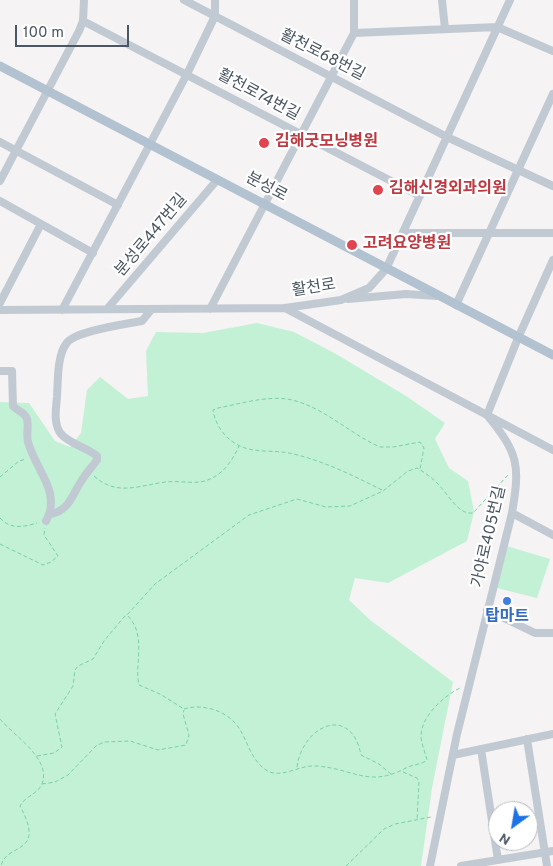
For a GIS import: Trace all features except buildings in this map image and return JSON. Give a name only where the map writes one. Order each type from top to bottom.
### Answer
[{"type":"main road","name":"분성로","points":[[0,66],[456,306],[553,355]]},
{"type":"street","points":[[0,181],[83,21],[84,0]]},
{"type":"street","name":"활천로68번길","points":[[184,0],[447,137],[553,186]]},
{"type":"street","points":[[62,310],[187,74],[215,16],[216,0]]},
{"type":"street","points":[[210,310],[354,33],[354,0]]},
{"type":"street","points":[[442,0],[445,29]]},
{"type":"street","name":"활천로","points":[[0,310],[285,308],[341,300],[370,288],[386,269],[510,0]]},
{"type":"street","name":"활천로74번길","points":[[83,21],[420,196]]},
{"type":"street","points":[[354,33],[498,27],[553,51]]},
{"type":"street","points":[[456,306],[553,94]]},
{"type":"street","points":[[0,142],[118,205]]},
{"type":"street","name":"분성로447번길","points":[[107,310],[217,180]]},
{"type":"street","points":[[0,202],[93,253]]},
{"type":"street","points":[[0,303],[41,224]]},
{"type":"street","points":[[403,233],[553,233]]},
{"type":"street","points":[[553,260],[550,277],[518,338],[487,416],[553,450]]},
{"type":"street","points":[[341,300],[406,294],[437,296]]},
{"type":"street","name":"가야로405번길","points":[[285,308],[487,416],[502,434],[515,456],[518,477],[512,513],[468,686],[430,866]]},
{"type":"street","points":[[0,371],[12,370],[13,406],[27,418],[27,441],[49,485],[48,518],[60,513],[68,506],[83,478],[90,472],[97,460],[97,456],[89,449],[69,440],[60,433],[56,423],[58,387],[65,344],[70,339],[90,331],[142,321],[151,310]]},
{"type":"street","points":[[512,513],[553,535]]},
{"type":"street","points":[[487,610],[535,633],[553,633]]},
{"type":"street","points":[[453,755],[553,734]]},
{"type":"street","points":[[527,739],[549,852],[547,866]]},
{"type":"street","points":[[481,749],[498,860]]},
{"type":"street","points":[[461,866],[549,852]]},
{"type":"path","points":[[383,490],[344,471],[310,458],[239,446],[221,430],[214,418],[214,410],[255,401],[285,399],[317,410],[367,441],[380,446],[393,447],[420,442],[424,448],[420,470]]},
{"type":"path","points":[[90,472],[102,483],[128,490],[167,482],[203,482],[220,473],[228,466],[239,446]]},
{"type":"path","points":[[0,478],[19,462],[34,457]]},
{"type":"path","points":[[37,756],[54,753],[62,747],[55,714],[73,686],[75,670],[78,666],[93,660],[104,641],[124,616],[155,584],[249,515],[297,499],[326,507],[350,506],[383,490],[408,471],[417,468],[438,484],[460,510],[467,514],[478,509],[517,465]]},
{"type":"path","points":[[0,518],[12,526],[18,527],[48,518],[44,535],[57,550],[58,556],[52,562],[44,565],[0,544]]},
{"type":"path","points":[[127,615],[133,621],[138,638],[140,658],[139,685],[160,694],[184,709],[204,707],[219,712],[230,719],[238,727],[253,757],[264,769],[278,774],[297,768],[317,766],[368,778],[392,775],[427,760],[421,736],[423,724],[444,698],[459,688],[468,686]]},
{"type":"path","points":[[2,866],[9,855],[22,848],[28,839],[29,823],[20,806],[42,784],[55,782],[68,775],[96,746],[104,742],[130,741],[158,750],[186,745],[189,735],[183,714],[184,709]]},
{"type":"path","points":[[0,719],[37,756],[41,767],[42,784]]},
{"type":"path","points":[[297,768],[306,742],[313,732],[324,726],[335,724],[351,731],[359,742],[361,754],[379,764],[392,775]]},
{"type":"path","points":[[402,771],[418,778],[417,820]]},
{"type":"path","points":[[346,866],[384,829],[395,824],[440,815]]},
{"type":"green space","points":[[257,323],[294,332],[336,354],[406,396],[445,423],[435,439],[449,468],[468,481],[474,512],[467,541],[388,583],[355,578],[349,600],[370,620],[453,682],[432,788],[421,866],[0,866],[0,402],[29,403],[55,441],[70,447],[81,433],[87,390],[100,377],[128,399],[148,396],[146,351],[156,332],[203,333]]},
{"type":"green space","points":[[503,545],[550,559],[537,598],[493,587]]},
{"type":"place","name":"김해굿모닝병원","points":[[264,143]]},
{"type":"place","name":"김해신경외과의원","points":[[378,190]]},
{"type":"place","name":"고려요양병원","points":[[352,245]]},
{"type":"place","name":"탑마트","points":[[507,601]]}]
